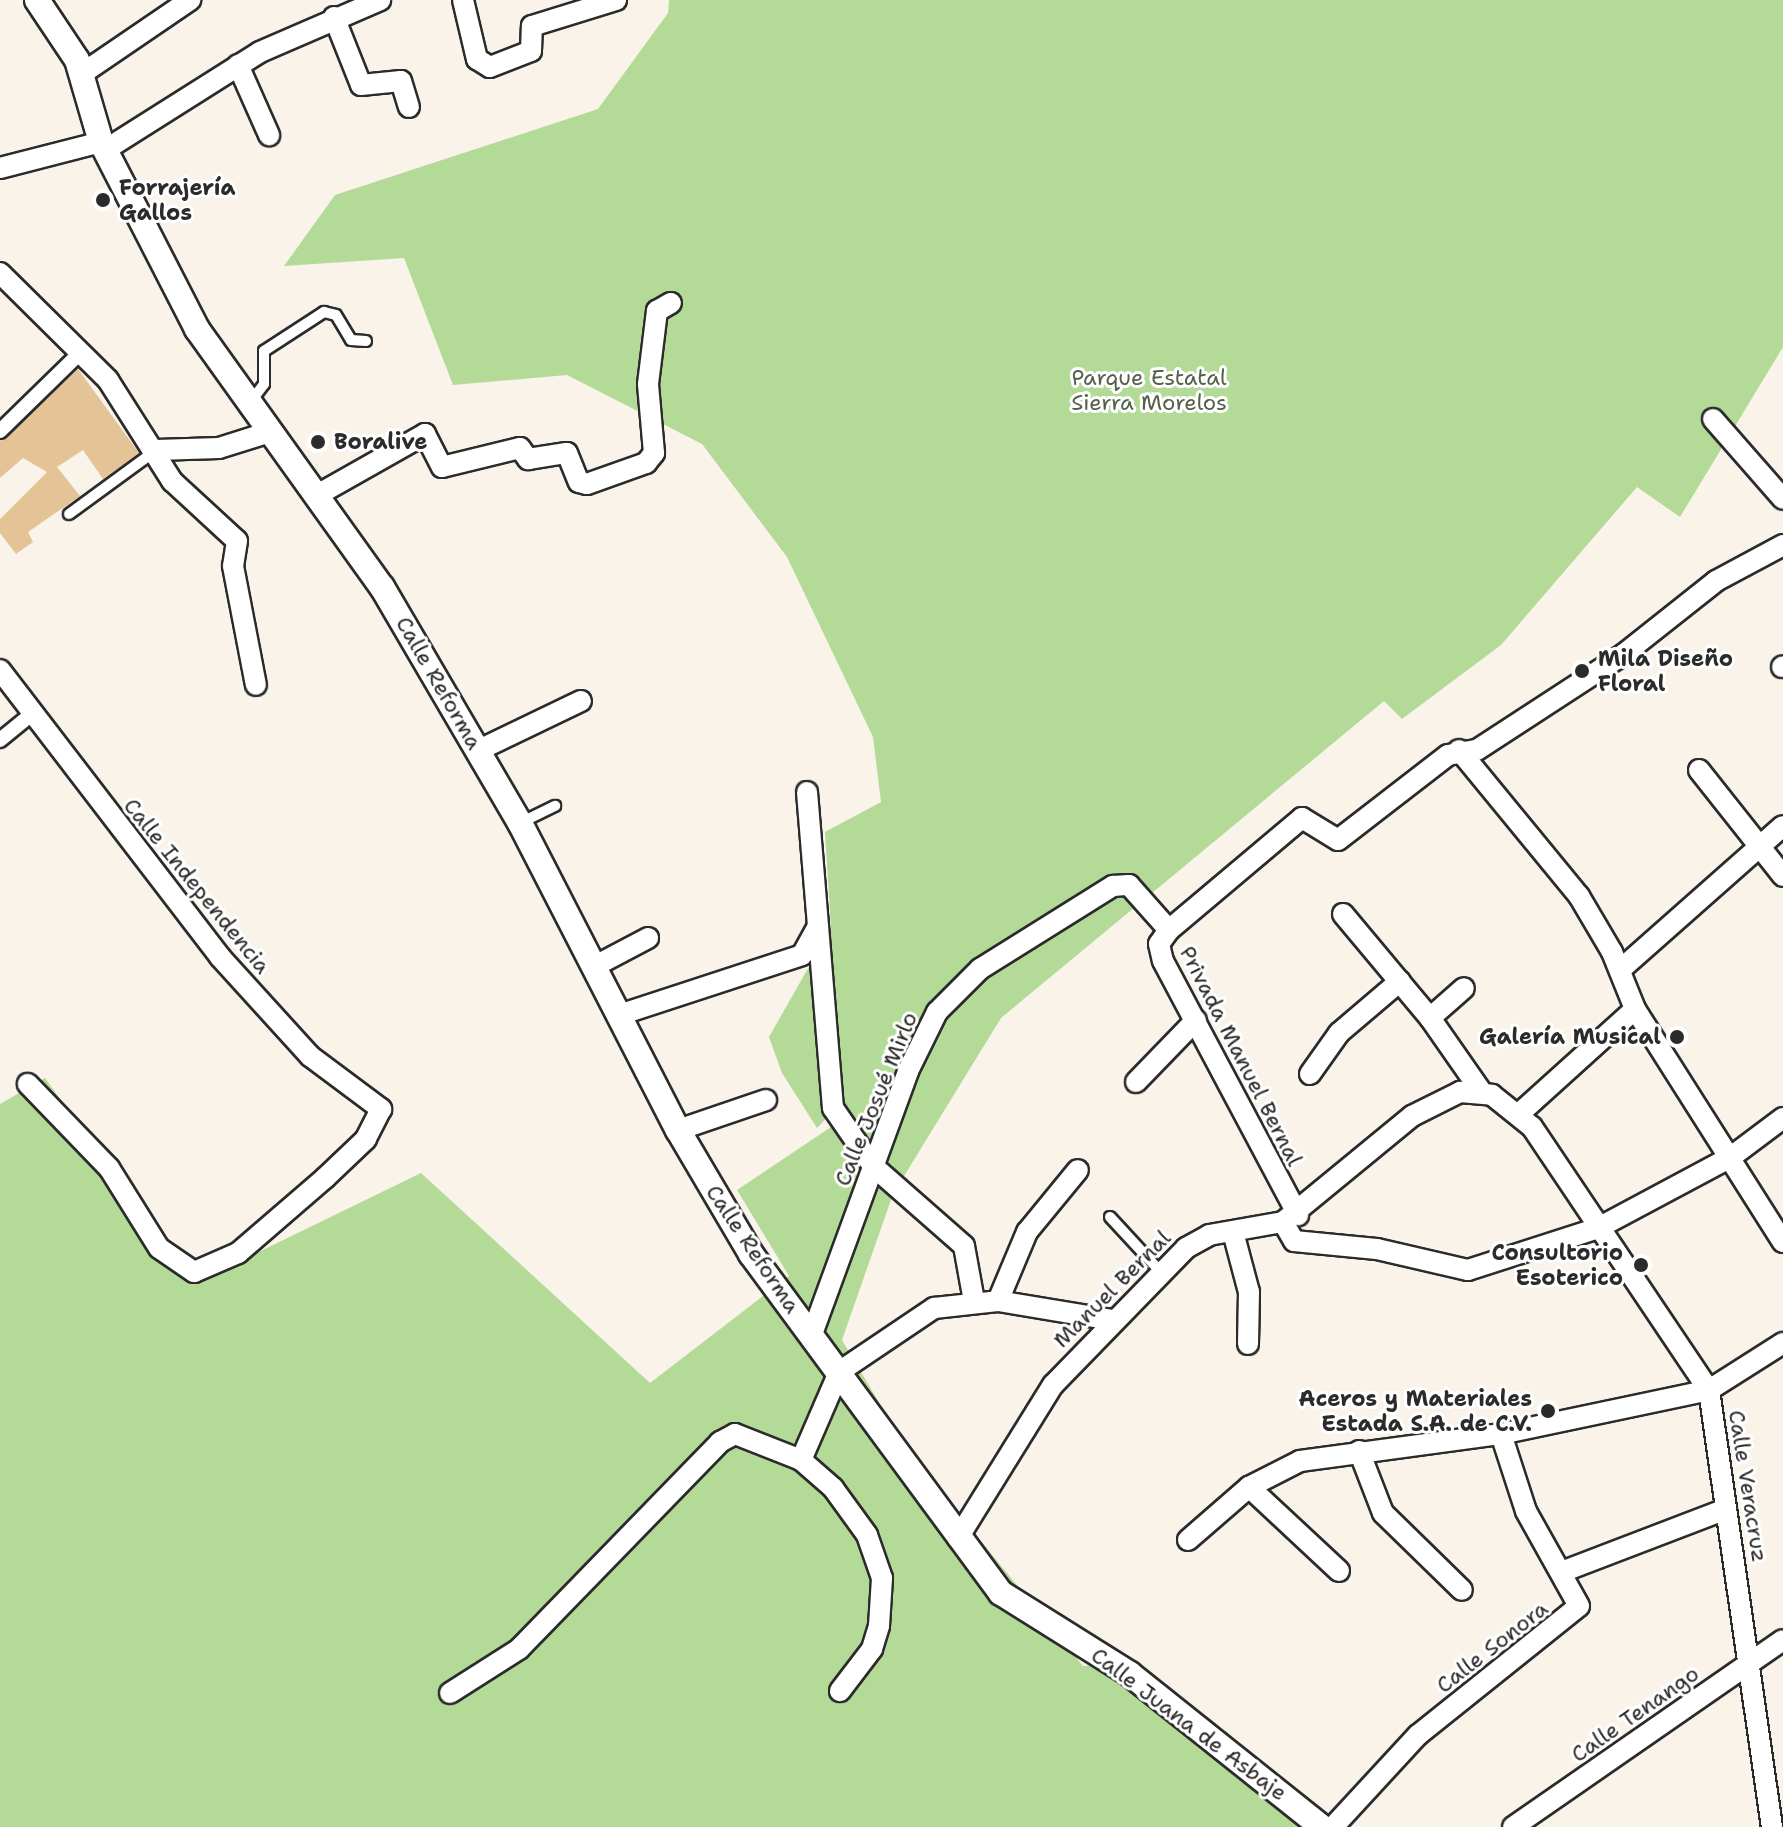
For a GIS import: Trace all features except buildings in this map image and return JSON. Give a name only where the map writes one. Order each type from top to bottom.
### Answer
[{"type":"street","name":"Calle Reforma","points":[[37,0],[83,73],[103,146],[197,329],[248,406],[319,494],[479,750],[622,1014],[678,1130],[751,1254],[839,1372]]},
{"type":"street","points":[[83,73],[190,0]]},
{"type":"street","points":[[0,168],[103,146],[238,65],[334,17],[380,0]]},
{"type":"street","points":[[463,0],[477,59],[490,67],[531,51],[532,26],[616,0]]},
{"type":"street","points":[[334,17],[361,85],[401,81],[409,107]]},
{"type":"street","points":[[238,65],[269,135]]},
{"type":"street","points":[[0,273],[125,399],[163,448],[172,481],[237,541],[234,572],[256,685]]},
{"type":"street","points":[[319,494],[422,434],[442,467],[520,448],[528,459],[567,453],[583,484],[653,457],[648,384],[657,311],[671,303]]},
{"type":"street","points":[[0,431],[80,353]]},
{"type":"street","points":[[1713,419],[1783,499]]},
{"type":"street","points":[[163,448],[219,448],[270,432]]},
{"type":"street","points":[[1169,930],[1302,818],[1338,840],[1459,750],[1477,750],[1624,654],[1716,581],[1783,545]]},
{"type":"street","name":"Calle Independencia","points":[[0,670],[220,957],[310,1056],[381,1109],[366,1139],[325,1178],[238,1253],[194,1272],[159,1248],[109,1168],[28,1084]]},
{"type":"street","points":[[479,750],[581,701]]},
{"type":"street","points":[[0,740],[33,713]]},
{"type":"street","points":[[1459,750],[1579,896],[1620,970],[1635,1009],[1783,1242]]},
{"type":"street","points":[[1699,770],[1783,876]]},
{"type":"street","points":[[807,792],[822,923],[828,1084],[841,1126],[873,1166],[964,1246],[974,1301]]},
{"type":"street","points":[[1620,970],[1783,826]]},
{"type":"street","name":"Privada Manuel Bernal","points":[[1129,885],[1169,930],[1159,952],[1196,1020],[1290,1218]]},
{"type":"street","name":"Calle Josué Mirlo","points":[[812,1334],[923,1036],[952,995],[1069,910],[1113,886],[1129,885]]},
{"type":"street","points":[[1343,914],[1430,1018],[1481,1091],[1520,1113],[1709,1390]]},
{"type":"street","points":[[622,1014],[802,955],[822,923]]},
{"type":"street","points":[[595,966],[648,938]]},
{"type":"street","points":[[1310,1074],[1339,1033],[1400,981]]},
{"type":"street","points":[[1430,1018],[1464,988]]},
{"type":"street","points":[[1520,1113],[1635,1009]]},
{"type":"street","points":[[1136,1082],[1196,1020]]},
{"type":"street","points":[[1481,1091],[1437,1101],[1389,1131],[1290,1218],[1294,1241],[1377,1249],[1452,1270],[1514,1258],[1598,1228],[1731,1157],[1783,1118]]},
{"type":"street","points":[[678,1130],[766,1100]]},
{"type":"street","points":[[998,1301],[1027,1232],[1078,1170]]},
{"type":"street","name":"Manuel Bernal","points":[[958,1538],[1053,1385],[1111,1320],[1197,1241],[1290,1218]]},
{"type":"street","points":[[1233,1232],[1249,1292],[1248,1344]]},
{"type":"street","points":[[801,1460],[839,1372],[925,1313],[974,1301],[998,1301],[1111,1320]]},
{"type":"street","points":[[1188,1540],[1249,1487],[1300,1461],[1501,1434],[1709,1390],[1783,1343]]},
{"type":"street","name":"Calle Juana de Asbaje","points":[[839,1372],[958,1538],[1011,1603],[1130,1674],[1322,1827]]},
{"type":"street","name":"Calle Veracruz","points":[[1709,1390],[1751,1663],[1772,1827]]},
{"type":"street","name":"Calle Sonora","points":[[1333,1827],[1418,1735],[1577,1611],[1579,1601],[1564,1571],[1526,1511],[1501,1434]]},
{"type":"street","points":[[450,1693],[533,1637],[727,1437],[744,1436],[801,1460],[833,1488],[867,1535],[882,1578],[872,1649],[840,1691]]},
{"type":"street","points":[[1359,1451],[1383,1513],[1462,1590]]},
{"type":"street","points":[[1249,1487],[1339,1571]]},
{"type":"street","points":[[1564,1571],[1726,1509]]},
{"type":"street","name":"Calle Tenango","points":[[1513,1827],[1783,1640]]},
{"type":"lane","points":[[248,406],[264,384],[264,351],[324,312],[336,315],[351,340],[366,341]]},
{"type":"lane","points":[[69,514],[163,448]]},
{"type":"lane","points":[[520,823],[555,806]]},
{"type":"lane","points":[[1110,1217],[1161,1272]]},
{"type":"green space","name":"Parque Estatal Sierra Morelos","points":[[669,0],[1783,0],[1783,347],[1680,517],[1637,487],[1501,645],[1402,719],[1384,701],[1001,1018],[893,1194],[842,1340],[909,1453],[1083,1666],[1117,1664],[1321,1827],[0,1827],[0,1104],[45,1078],[193,1284],[421,1173],[650,1383],[789,1276],[737,1190],[843,1119],[841,1103],[817,1128],[782,1073],[769,1037],[831,928],[825,832],[881,802],[873,737],[787,557],[702,444],[567,375],[453,385],[404,258],[284,266],[335,195],[598,109],[668,13]]},
{"type":"place","name":"Forrajería Gallos","points":[[103,200]]},
{"type":"place","name":"Boralive","points":[[318,442]]},
{"type":"place","name":"Mila Diseño Floral","points":[[1582,671]]},
{"type":"place","name":"Galería Musical","points":[[1677,1037]]},
{"type":"place","name":"Consultorio Esoterico","points":[[1641,1265]]},
{"type":"place","name":"Aceros y Materiales Estada S.A. de C.V.","points":[[1548,1411]]}]
